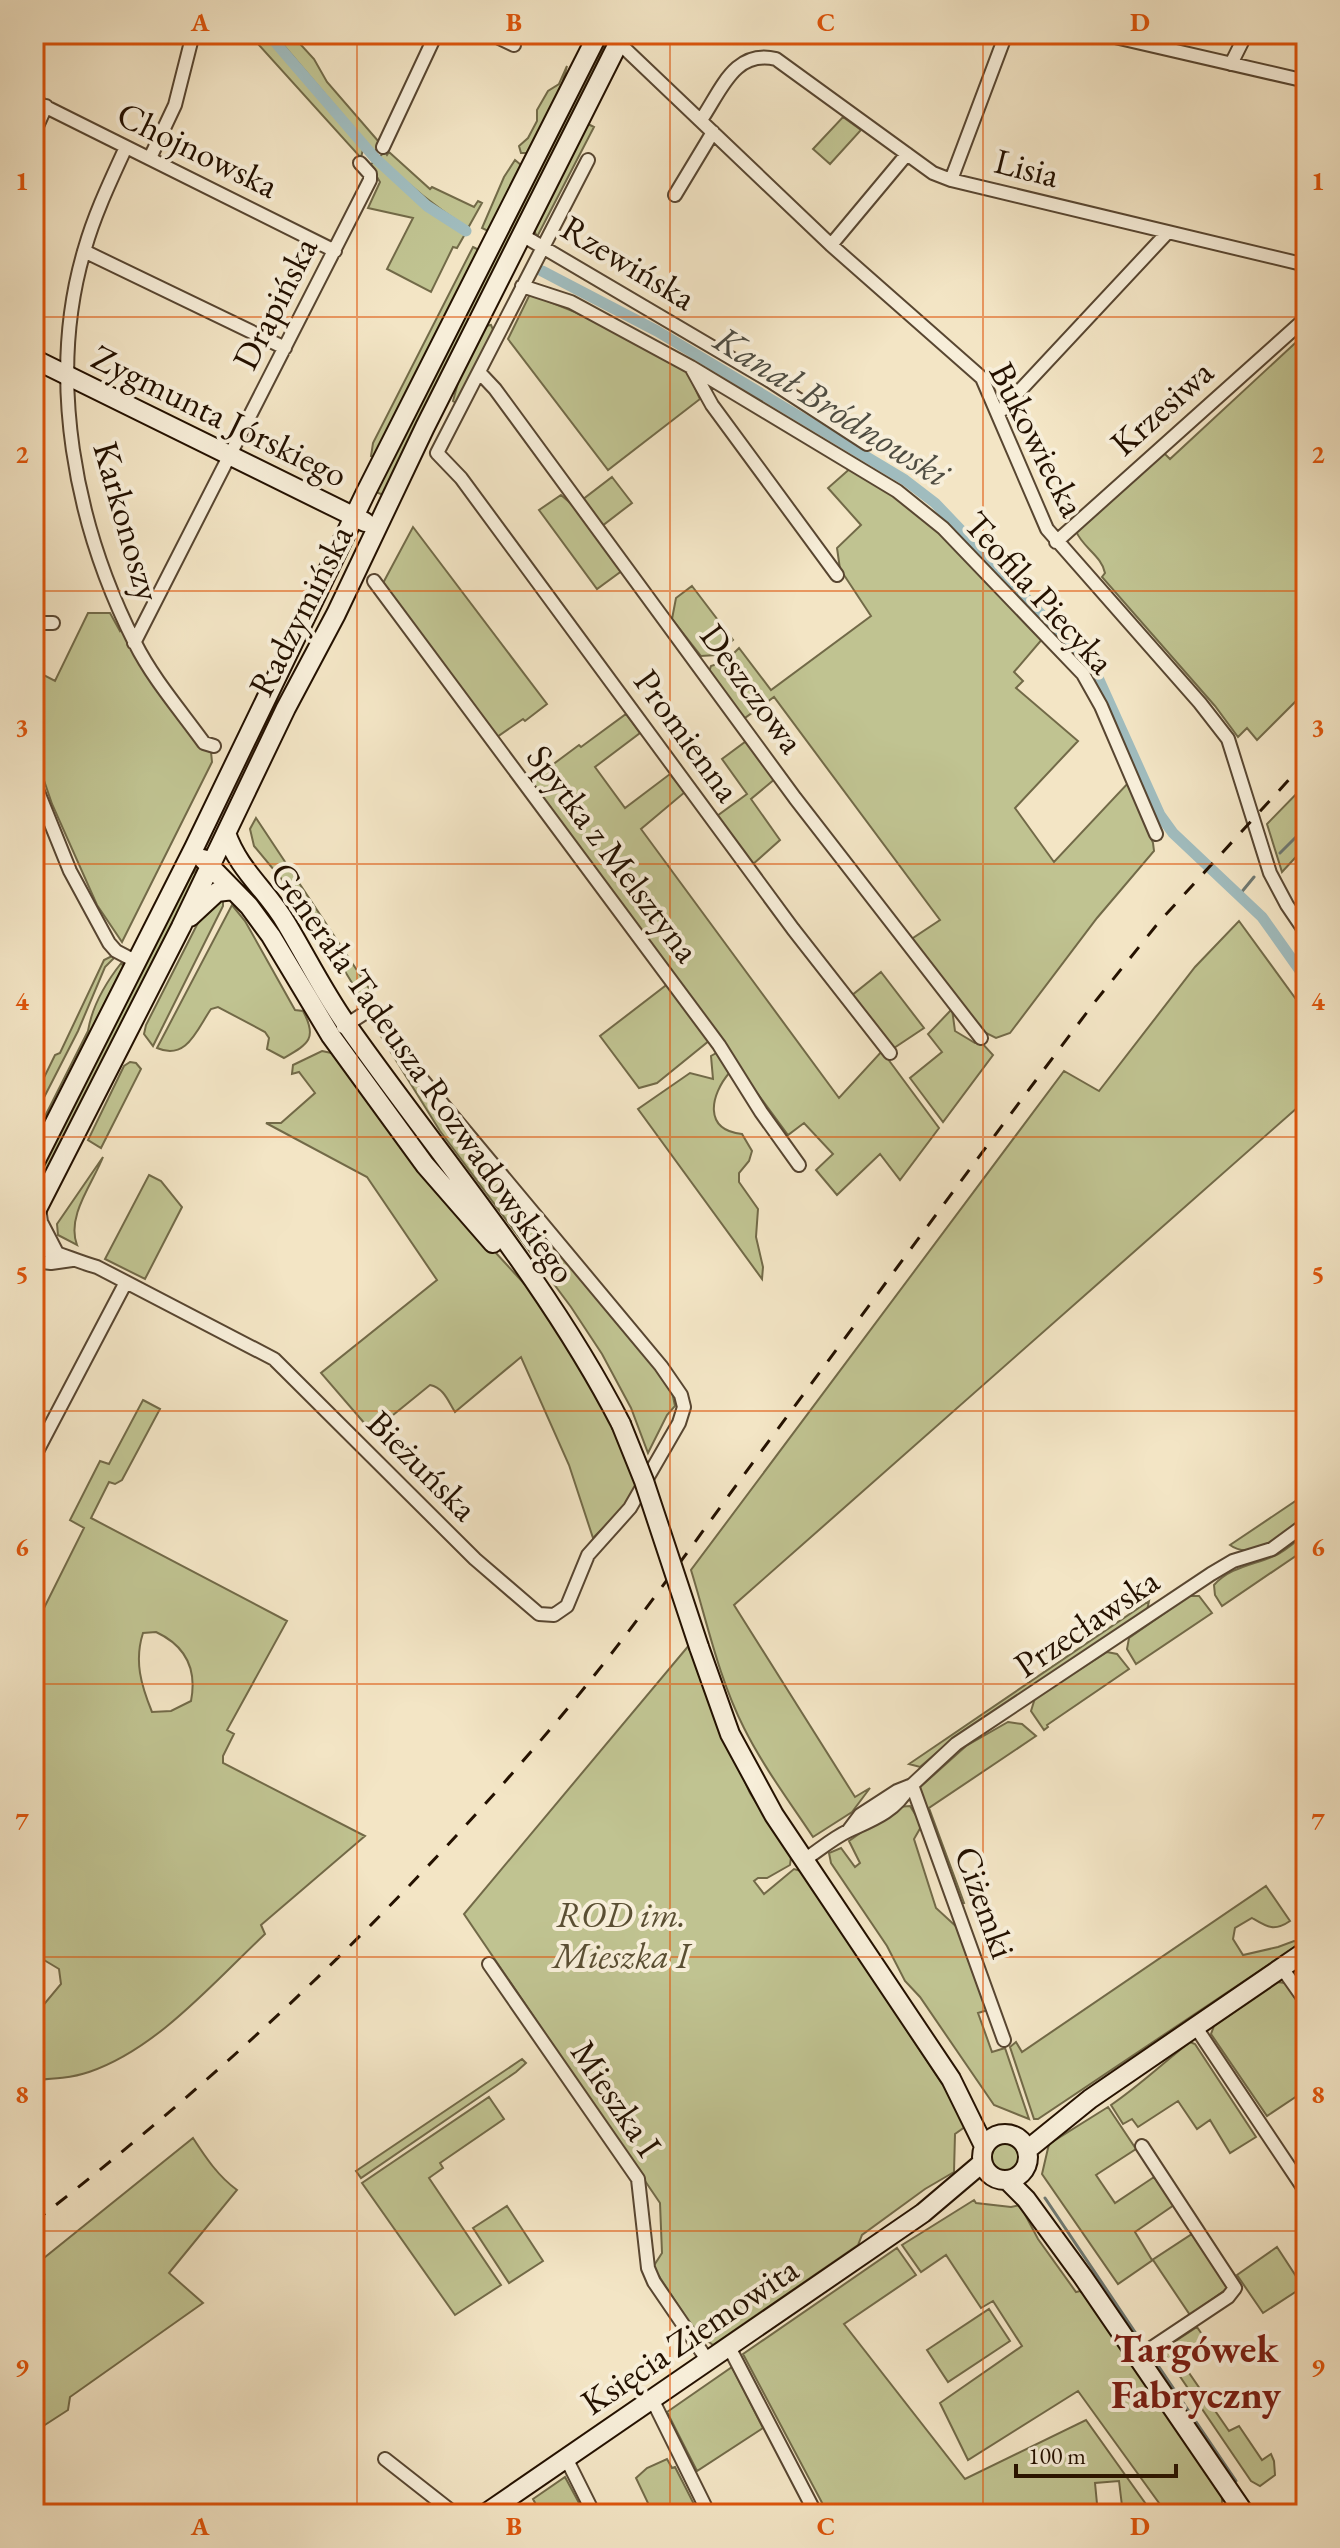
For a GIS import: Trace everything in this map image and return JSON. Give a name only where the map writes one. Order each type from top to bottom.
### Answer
[{"type":"street","points":[[150,158],[175,105],[193,34]]},
{"type":"street","points":[[383,147],[436,34]]},
{"type":"street","points":[[491,34],[514,45]]},
{"type":"street","name":"Radzymińska","points":[[34,1164],[194,848],[354,517],[598,34]]},
{"type":"street","points":[[951,180],[1006,34]]},
{"type":"street","points":[[1102,34],[1137,38],[1306,81]]},
{"type":"street","points":[[1231,64],[1246,34]]},
{"type":"street","name":"Radzymińska","points":[[36,1211],[181,927],[282,715],[336,614],[425,427],[621,38]]},
{"type":"street","name":"Bukowiecka","points":[[621,38],[831,245],[976,371],[987,387],[1047,529],[1228,739],[1270,873],[1306,933]]},
{"type":"street","name":"Lisia","points":[[701,120],[736,68],[749,58],[776,59],[933,173],[951,180],[1306,265]]},
{"type":"street","points":[[34,133],[40,104]]},
{"type":"street","name":"Chojnowska","points":[[40,104],[335,251]]},
{"type":"street","points":[[675,195],[713,132]]},
{"type":"street","name":"Karkonoszy","points":[[126,147],[84,251],[72,314],[67,375],[71,437],[83,502],[114,598],[134,643],[204,743],[214,746]]},
{"type":"street","points":[[831,245],[907,154]]},
{"type":"street","points":[[479,372],[588,160]]},
{"type":"street","name":"Drapińska","points":[[134,643],[371,178],[360,163]]},
{"type":"street","points":[[998,414],[1168,232]]},
{"type":"street","name":"Rzewińska","points":[[522,235],[770,381],[867,444]]},
{"type":"street","points":[[84,251],[285,348]]},
{"type":"street","name":"Teofila Piecyka","points":[[522,286],[571,302],[691,367],[897,491],[943,528],[1083,674],[1101,706],[1156,834]]},
{"type":"street","name":"Krzesiwa","points":[[1056,542],[1299,332],[1306,318]]},
{"type":"street","name":"Zygmunta Jórskiego","points":[[34,359],[377,528]]},
{"type":"street","points":[[691,367],[712,405],[837,575]]},
{"type":"street","name":"Promienna","points":[[479,372],[437,453],[461,478],[784,916],[890,1053]]},
{"type":"street","name":"Deszczowa","points":[[479,372],[805,810],[981,1038]]},
{"type":"street","name":"Spytka z Melsztyna","points":[[374,581],[719,1045],[799,1165]]},
{"type":"street","points":[[34,623],[53,623]]},
{"type":"street","points":[[34,782],[70,871],[109,943],[116,951],[137,962]]},
{"type":"street","points":[[226,833],[243,869]]},
{"type":"street","points":[[194,848],[212,861],[243,869]]},
{"type":"street","name":"Generała Tadeusza Rozwadowskiego","points":[[212,861],[553,1311],[595,1374],[621,1424],[644,1481],[730,1734],[774,1815],[951,2079],[997,2162],[1083,2277],[1245,2514]]},
{"type":"street","name":"Generała Tadeusza Rozwadowskiego","points":[[243,869],[281,913],[339,1031]]},
{"type":"street","points":[[181,927],[217,892],[233,890]]},
{"type":"street","name":"Bieżuńska","points":[[34,1247],[56,1251],[72,1260],[97,1267],[274,1359],[475,1559],[539,1614],[554,1615],[567,1606],[588,1555],[630,1508],[664,1450],[684,1407],[676,1385],[416,1072],[377,1012],[371,1009],[339,1031]]},
{"type":"street","points":[[36,1211],[56,1251]]},
{"type":"street","name":"Bieżuńska","points":[[34,1261],[51,1263],[72,1260]]},
{"type":"street","points":[[34,1457],[126,1282]]},
{"type":"street","name":"Przecławska","points":[[804,1860],[848,1831],[860,1815],[897,1791],[911,1786],[956,1744],[1211,1574],[1233,1561],[1272,1549],[1306,1524]]},
{"type":"street","name":"Ciżemki","points":[[911,1786],[1004,2040]]},
{"type":"street","points":[[1023,2144],[1306,1951]]},
{"type":"street","name":"Mieszka I","points":[[489,1964],[638,2179],[648,2268],[654,2282],[708,2361]]},
{"type":"street","points":[[1282,1968],[1306,2002]]},
{"type":"street","points":[[1195,2026],[1306,2192]]},
{"type":"street","points":[[1009,2134],[1023,2144],[1027,2165],[997,2162],[1009,2134]]},
{"type":"street","points":[[1138,2357],[1228,2297],[1234,2291],[1235,2284],[1142,2146]]},
{"type":"street","name":"Księcia Ziemowita","points":[[485,2514],[997,2162]]},
{"type":"street","points":[[729,2347],[816,2514]]},
{"type":"street","points":[[652,2399],[709,2514]]},
{"type":"street","points":[[566,2458],[594,2514]]},
{"type":"street","points":[[385,2459],[455,2514]]},
{"type":"green space","points":[[249,34],[264,34],[363,149],[361,158]]},
{"type":"green space","points":[[274,34],[291,34],[314,59],[327,82],[379,142],[380,146],[374,152]]},
{"type":"green space","points":[[607,34],[610,34],[584,93],[383,495],[376,492]]},
{"type":"green space","points":[[567,66],[562,85],[528,153],[521,153],[519,146],[528,138],[537,121],[537,110],[548,91],[559,84]]},
{"type":"green space","points":[[843,117],[861,130],[830,164],[813,149]]},
{"type":"green space","points":[[588,124],[594,127],[537,237],[534,230]]},
{"type":"green space","points":[[385,152],[387,155],[389,152],[430,189],[432,187],[474,207],[478,201],[482,203],[468,228],[411,186],[379,157]]},
{"type":"green space","points":[[515,160],[521,165],[488,231],[482,228],[504,177]]},
{"type":"green space","points":[[375,161],[424,208],[465,234],[457,248],[453,247],[431,292],[387,269],[413,218],[368,208],[380,182],[370,165]]},
{"type":"green space","points":[[473,247],[479,250],[374,457],[371,456],[373,443]]},
{"type":"green space","points":[[530,294],[575,312],[685,367],[700,399],[608,470],[508,339]]},
{"type":"green space","points":[[491,325],[494,332],[458,404],[453,401],[459,379],[486,326]]},
{"type":"green space","points":[[1306,333],[1306,691],[1257,740],[1247,728],[1238,737],[1215,706],[1102,577],[1105,573],[1103,567],[1076,531],[1164,453],[1170,459]]},
{"type":"green space","points":[[853,466],[911,503],[1044,637],[1014,672],[1023,681],[1016,688],[1078,741],[1015,808],[1054,862],[1129,782],[1153,843],[1154,851],[1097,918],[1010,1033],[996,1038],[984,1032],[910,940],[940,920],[774,697],[742,720],[709,672],[711,666],[726,661],[739,648],[771,690],[871,616],[840,569],[837,548],[861,525],[828,488]]},
{"type":"green space","points":[[612,477],[632,503],[602,526],[582,500]]},
{"type":"green space","points":[[561,495],[584,518],[611,558],[623,570],[597,589],[539,510]]},
{"type":"green space","points":[[413,527],[547,704],[494,739],[382,585]]},
{"type":"green space","points":[[692,586],[733,640],[717,655],[701,656],[672,619],[676,598]]},
{"type":"green space","points":[[88,613],[110,613],[203,749],[211,752],[212,762],[122,942],[97,905],[52,804],[34,751],[34,670],[55,681]]},
{"type":"green space","points":[[626,714],[640,733],[595,767],[625,808],[670,774],[685,792],[641,829],[839,1098],[882,1051],[939,1128],[900,1180],[880,1154],[837,1195],[816,1170],[833,1154],[804,1123],[788,1135],[528,783]]},
{"type":"green space","points":[[749,739],[776,778],[751,799],[780,840],[752,865],[717,816],[747,794],[722,759]]},
{"type":"green space","points":[[1306,784],[1306,846],[1282,872],[1267,824]]},
{"type":"green space","points":[[256,818],[374,996],[366,1002],[309,912],[254,846],[250,829]]},
{"type":"green space","points":[[198,868],[34,1197],[34,1184],[191,875]]},
{"type":"green space","points":[[223,898],[223,906],[153,1046],[144,1034],[146,1025],[206,907]]},
{"type":"green space","points":[[232,905],[245,921],[295,1010],[303,1011],[310,1028],[305,1044],[284,1058],[267,1049],[269,1038],[265,1032],[218,1007],[211,1009],[184,1047],[167,1051],[157,1048]]},
{"type":"green space","points":[[1239,921],[1306,1013],[1306,1100],[734,1605],[855,1797],[870,1788],[852,1812],[813,1837],[759,1756],[735,1709],[720,1670],[691,1570],[1064,1071],[1099,1091],[1195,967]]},
{"type":"green space","points":[[116,956],[105,967],[78,1031],[34,1117],[34,1098],[55,1055],[60,1053],[104,960]]},
{"type":"green space","points":[[122,962],[123,967],[34,1143],[88,1031],[101,994]]},
{"type":"green space","points":[[881,972],[924,1028],[894,1048],[851,996]]},
{"type":"green space","points":[[669,983],[710,1040],[657,1083],[639,1088],[600,1036]]},
{"type":"green space","points":[[952,1009],[955,1031],[975,1043],[981,1042],[993,1055],[943,1122],[910,1078],[942,1052],[928,1034]]},
{"type":"green space","points":[[374,1020],[377,1020],[454,1127],[671,1387],[675,1406],[667,1415],[648,1453],[631,1408],[602,1354],[571,1307],[440,1131],[374,1025]]},
{"type":"green space","points":[[322,1051],[336,1054],[437,1189],[530,1290],[599,1391],[639,1489],[593,1538],[569,1465],[521,1357],[455,1412],[442,1392],[430,1385],[372,1432],[321,1373],[437,1280],[367,1177],[266,1123],[281,1123],[315,1093],[299,1072],[292,1074],[293,1065]]},
{"type":"green space","points":[[718,1052],[730,1072],[718,1091],[714,1110],[721,1126],[742,1134],[752,1151],[749,1161],[739,1173],[739,1182],[758,1209],[756,1237],[763,1267],[762,1279],[638,1109],[690,1073],[713,1079],[711,1056]]},
{"type":"green space","points":[[130,1062],[141,1069],[101,1148],[88,1140],[124,1066]]},
{"type":"green space","points":[[103,1157],[78,1211],[75,1223],[77,1245],[58,1235],[57,1224]]},
{"type":"green space","points":[[149,1175],[161,1181],[182,1207],[145,1279],[105,1259]]},
{"type":"green space","points":[[143,1400],[160,1409],[122,1480],[115,1484],[109,1482],[91,1518],[287,1621],[227,1730],[234,1734],[223,1756],[223,1763],[365,1836],[261,1925],[265,1934],[161,2031],[114,2061],[89,2072],[34,2080],[34,2008],[41,2008],[61,1984],[59,1969],[34,1954],[34,1628],[84,1528],[70,1520],[100,1461],[109,1464]],"holes":[[[156,1632],[187,1660],[192,1679],[191,1701],[171,1711],[152,1712],[140,1673],[140,1643],[143,1633]]]},
{"type":"green space","points":[[1306,1494],[1306,1516],[1280,1536],[1249,1550],[1230,1545]]},
{"type":"green space","points":[[1306,1533],[1306,1549],[1222,1606],[1215,1595],[1214,1585],[1220,1579],[1234,1570],[1278,1554]]},
{"type":"green space","points":[[1189,1596],[1199,1596],[1212,1613],[1136,1664],[1127,1649],[1129,1638]]},
{"type":"green space","points":[[1149,1601],[1147,1611],[955,1737],[920,1767],[909,1764]]},
{"type":"green space","name":"ROD im. Mieszka I","points":[[690,1644],[720,1727],[750,1793],[791,1857],[790,1865],[767,1878],[754,1881],[764,1894],[794,1869],[801,1871],[969,2124],[955,2134],[954,2172],[862,2235],[858,2245],[713,2345],[705,2339],[702,2342],[653,2267],[662,2253],[660,2203],[464,1914]]},
{"type":"green space","points":[[1107,1652],[1117,1654],[1129,1669],[1044,1730],[1031,1711],[1035,1698]]},
{"type":"green space","points":[[1008,1722],[1022,1724],[1036,1736],[929,1808],[964,1903],[958,1904],[918,1789],[966,1746]]},
{"type":"green space","points":[[910,1806],[922,1825],[914,1839],[936,1908],[960,1930],[988,2010],[978,2013],[992,2052],[1005,2048],[1029,2119],[994,2105],[920,1997],[905,1981],[887,1946],[831,1863],[829,1853],[841,1848],[855,1867],[860,1863],[849,1841],[897,1807]]},
{"type":"green space","points":[[1266,1886],[1290,1921],[1271,1927],[1252,1918],[1235,1928],[1233,1939],[1243,1955],[1294,1941],[1301,1943],[1034,2119],[1010,2047],[1016,2042],[1022,2052]]},
{"type":"green space","points":[[1277,1982],[1285,1983],[1306,2014],[1306,2090],[1267,2116],[1211,2034],[1214,2026]]},
{"type":"green space","points":[[1190,2042],[1195,2044],[1256,2137],[1230,2153],[1210,2120],[1197,2129],[1178,2101],[1138,2127],[1132,2119],[1123,2124],[1111,2105]]},
{"type":"green space","points":[[522,2059],[526,2063],[516,2072],[361,2178],[356,2171]]},
{"type":"green space","points":[[489,2097],[504,2119],[440,2163],[443,2168],[429,2178],[501,2285],[455,2315],[362,2183]]},
{"type":"green space","points":[[1108,2107],[1136,2149],[1096,2175],[1115,2203],[1154,2177],[1174,2205],[1135,2232],[1152,2260],[1192,2234],[1228,2288],[1190,2315],[1153,2260],[1118,2284],[1042,2174],[1049,2144]]},
{"type":"green space","points":[[193,2138],[218,2173],[237,2190],[169,2273],[203,2303],[70,2397],[68,2410],[34,2432],[34,2266]]},
{"type":"green space","points":[[1004,2143],[1015,2147],[1019,2158],[1015,2169],[1004,2173],[993,2169],[989,2158],[993,2147]]},
{"type":"green space","points":[[974,2200],[976,2203],[1011,2207],[1020,2205],[1038,2239],[1076,2292],[1080,2291],[1098,2308],[1222,2494],[1222,2504],[1217,2514],[1167,2514],[1078,2391],[968,2460],[940,2403],[1022,2346],[993,2301],[981,2308],[946,2255],[921,2272],[902,2245]]},
{"type":"green space","points":[[507,2206],[543,2261],[509,2283],[473,2228]]},
{"type":"green space","points":[[1277,2247],[1303,2287],[1263,2313],[1237,2275]]},
{"type":"green space","points":[[897,2248],[916,2275],[844,2324],[965,2479],[1086,2420],[1153,2514],[1123,2514],[1119,2481],[1095,2483],[1098,2514],[828,2514],[743,2354]]},
{"type":"green space","points":[[989,2309],[1010,2341],[948,2382],[927,2350]]},
{"type":"green space","points":[[1197,2327],[1212,2349],[1185,2367],[1229,2431],[1239,2426],[1262,2460],[1271,2454],[1275,2475],[1260,2486],[1251,2481],[1162,2350]]},
{"type":"green space","points":[[732,2367],[763,2428],[697,2471],[667,2412]]},
{"type":"green space","points":[[667,2459],[672,2468],[675,2467],[699,2514],[629,2514],[648,2503],[636,2478],[647,2468]]},
{"type":"green space","points":[[565,2477],[585,2514],[541,2514],[533,2499]]},
{"type":"waterway","name":"Kanał Bródnowski","points":[[268,34],[375,158],[427,206],[466,231]]},
{"type":"waterway","name":"Kanał Bródnowski","points":[[542,271],[657,331],[905,480],[935,503],[1095,671],[1160,815],[1173,833],[1262,917],[1306,979]]},
{"type":"waterway","points":[[1280,853],[1306,827]]},
{"type":"waterway","points":[[1240,894],[1254,877]]},
{"type":"waterway","points":[[1045,2198],[1143,2344]]},
{"type":"waterway","points":[[1157,2364],[1236,2481]]},
{"type":"railway","points":[[34,2222],[173,2109],[306,1988],[433,1861],[493,1795],[579,1695],[630,1629],[1094,1003],[1159,922],[1306,761]]},
{"type":"district","name":"Targówek Fabryczny","points":[[1196,2371]]}]
